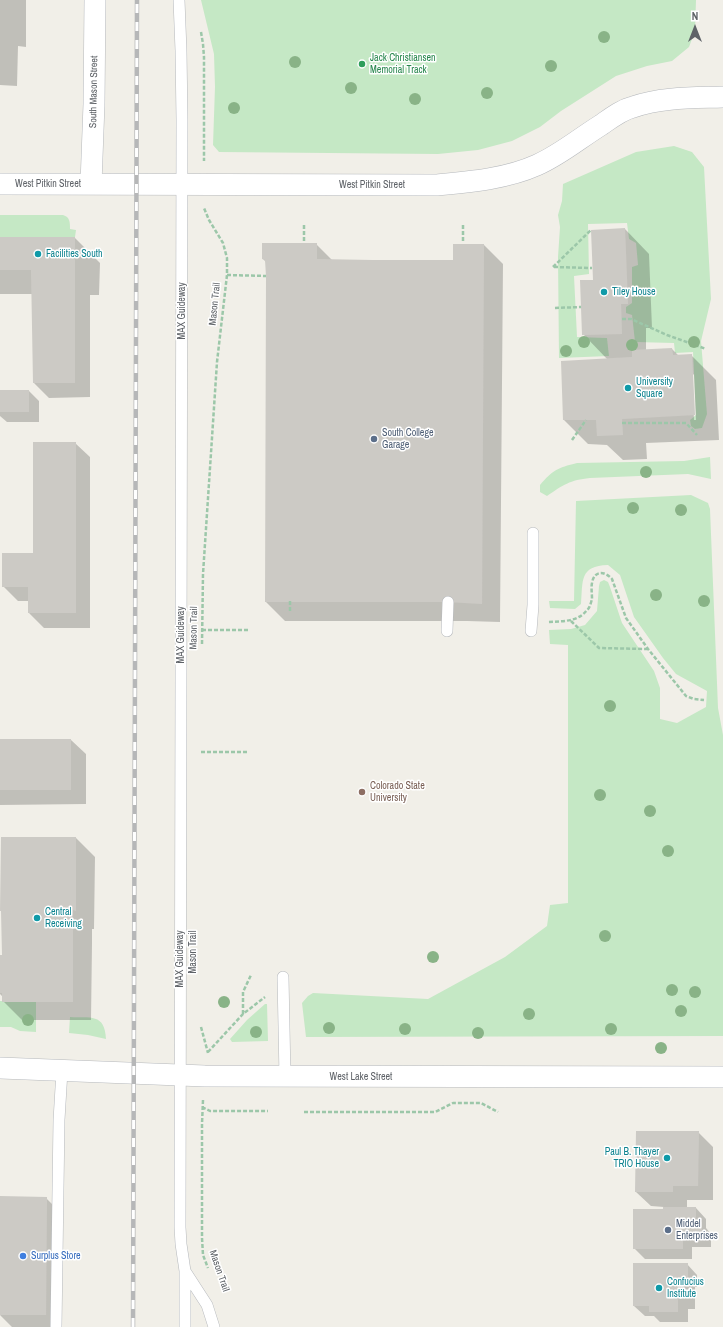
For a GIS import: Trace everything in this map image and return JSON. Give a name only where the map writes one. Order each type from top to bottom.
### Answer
[{"type":"street","name":"South Mason Street","points":[[91,184],[94,104],[95,0]]},
{"type":"street","name":"West Pitkin Street","points":[[0,184],[436,185],[472,182],[504,176],[537,166],[612,117],[632,107],[662,99],[723,97]]},
{"type":"street","name":"West Lake Street","points":[[0,1068],[180,1075],[285,1077],[723,1077]]},
{"type":"lane","name":"MAX Guideway","points":[[180,0],[182,51],[180,1227],[185,1271],[185,1327]]},
{"type":"lane","points":[[531,631],[533,605],[533,533]]},
{"type":"lane","points":[[447,631],[448,602]]},
{"type":"lane","points":[[283,978],[285,1077]]},
{"type":"lane","points":[[56,1327],[59,1120],[62,1071]]},
{"type":"lane","name":"MAX Guideway","points":[[185,1271],[207,1305],[214,1327]]},
{"type":"path","points":[[200,29],[204,44],[204,159]]},
{"type":"path","name":"Mason Trail","points":[[202,645],[203,574],[217,362],[227,275],[227,258],[223,243],[204,210]]},
{"type":"path","points":[[304,225],[304,242]]},
{"type":"path","points":[[463,225],[463,243]]},
{"type":"path","points":[[591,230],[553,267],[592,268]]},
{"type":"path","points":[[227,275],[266,276]]},
{"type":"path","points":[[555,308],[581,307]]},
{"type":"path","points":[[622,320],[631,320],[706,349]]},
{"type":"path","points":[[572,440],[586,420]]},
{"type":"path","points":[[622,424],[686,424],[697,435]]},
{"type":"path","points":[[531,631],[549,622],[570,621],[581,616],[588,610],[592,600],[591,585],[593,578],[598,574],[608,574],[612,579],[626,618],[648,649],[686,696],[704,700]]},
{"type":"path","points":[[290,601],[290,613]]},
{"type":"path","points":[[570,621],[599,648],[648,649]]},
{"type":"path","points":[[202,630],[249,630]]},
{"type":"path","points":[[201,744],[201,760]]},
{"type":"path","points":[[201,752],[249,752]]},
{"type":"path","points":[[243,1014],[243,992],[251,975]]},
{"type":"path","points":[[201,1021],[201,1029],[208,1052],[243,1014],[265,996],[284,993]]},
{"type":"path","name":"Mason Trail","points":[[203,1100],[202,1238],[208,1270]]},
{"type":"path","points":[[304,1112],[435,1112],[453,1103],[481,1103],[498,1112]]},
{"type":"path","points":[[202,1107],[210,1111],[268,1111]]},
{"type":"green space","points":[[201,0],[696,0],[695,31],[689,47],[672,61],[647,66],[616,76],[561,111],[540,127],[512,141],[478,150],[438,154],[219,152],[213,145],[215,87],[214,54]]},
{"type":"green space","points":[[674,146],[692,152],[704,167],[711,299],[701,341],[707,414],[702,428],[695,429],[691,426],[690,420],[696,415],[693,352],[675,353],[674,343],[635,342],[632,315],[626,313],[626,307],[632,303],[632,267],[638,265],[636,243],[629,239],[627,223],[588,224],[589,274],[574,276],[577,337],[607,338],[609,356],[559,358],[558,257],[560,227],[558,215],[562,201],[563,184],[636,152]]},
{"type":"green space","points":[[0,215],[63,215],[69,220],[70,229],[76,230],[75,237],[0,237]]},
{"type":"green space","points":[[710,457],[711,479],[688,474],[590,478],[577,480],[567,484],[547,496],[540,492],[540,485],[548,476],[560,468],[577,463],[684,461]]},
{"type":"green space","points":[[691,495],[708,503],[710,509],[718,708],[723,735],[723,1036],[306,1037],[302,1003],[313,993],[428,999],[505,957],[547,926],[550,905],[568,903],[568,645],[550,644],[549,630],[571,629],[585,625],[597,611],[599,586],[600,582],[604,580],[608,582],[622,623],[654,671],[660,688],[660,719],[677,723],[706,707],[707,691],[676,674],[663,658],[634,617],[620,575],[608,565],[592,568],[584,576],[581,604],[575,609],[550,608],[549,601],[574,601],[576,501]]},
{"type":"green space","points":[[0,1001],[36,1002],[36,1032],[20,1031],[11,1027],[0,1027]]},
{"type":"green space","points":[[265,1004],[267,1004],[268,1041],[232,1042],[230,1039],[247,1020]]},
{"type":"green space","points":[[70,1017],[90,1018],[99,1021],[103,1025],[106,1039],[69,1033]]},
{"type":"building","name":"Tiley House","points":[[625,228],[628,304],[621,304],[622,334],[582,335],[580,280],[593,280],[591,230]]},
{"type":"building","points":[[0,237],[75,237],[75,383],[33,383],[31,270],[0,270]]},
{"type":"building","name":"South College Garage","points":[[262,243],[317,243],[317,259],[373,260],[453,260],[453,244],[484,244],[482,604],[448,602],[265,602],[266,276],[265,260],[262,259]]},
{"type":"building","name":"University Square","points":[[672,348],[673,355],[692,354],[695,415],[622,419],[623,435],[597,436],[596,420],[563,420],[561,361],[632,357],[632,350]]},
{"type":"building","points":[[0,390],[29,390],[29,412],[0,412]]},
{"type":"building","points":[[33,442],[76,442],[76,613],[28,613],[28,587],[2,587],[2,553],[33,553]]},
{"type":"building","points":[[0,739],[71,739],[71,790],[0,790]]},
{"type":"building","name":"Central Receiving","points":[[1,837],[76,837],[76,911],[73,910],[73,1002],[2,1002],[2,993],[0,993],[0,955],[2,955],[0,911]]},
{"type":"building","name":"Paul B. Thayer TRIO House","points":[[636,1131],[699,1131],[698,1186],[673,1186],[673,1192],[635,1192]]},
{"type":"building","name":"Surplus Store","points":[[0,1196],[47,1197],[46,1315],[0,1315]]},
{"type":"building","name":"Middel Enterprises","points":[[663,1207],[696,1207],[696,1222],[702,1222],[702,1238],[683,1238],[683,1249],[633,1249],[633,1209],[663,1209]]},
{"type":"building","name":"Confucius Institute","points":[[633,1263],[688,1263],[688,1277],[685,1277],[685,1299],[678,1299],[678,1312],[649,1312],[649,1306],[633,1306]]},
{"type":"railway","points":[[133,1327],[137,0]]},
{"type":"place","name":"Jack Christiansen Memorial Track","points":[[362,64]]},
{"type":"place","name":"Facilities South","points":[[38,254]]},
{"type":"place","name":"Tiley House","points":[[604,292]]},
{"type":"place","name":"University Square","points":[[628,388]]},
{"type":"place","name":"South College Garage","points":[[374,439]]},
{"type":"place","name":"Colorado State University","points":[[362,792]]},
{"type":"place","name":"Central Receiving","points":[[37,918]]},
{"type":"place","name":"Paul B. Thayer TRIO House","points":[[667,1158]]},
{"type":"place","name":"Middel Enterprises","points":[[668,1230]]},
{"type":"place","name":"Surplus Store","points":[[23,1256]]},
{"type":"place","name":"Confucius Institute","points":[[659,1288]]}]
